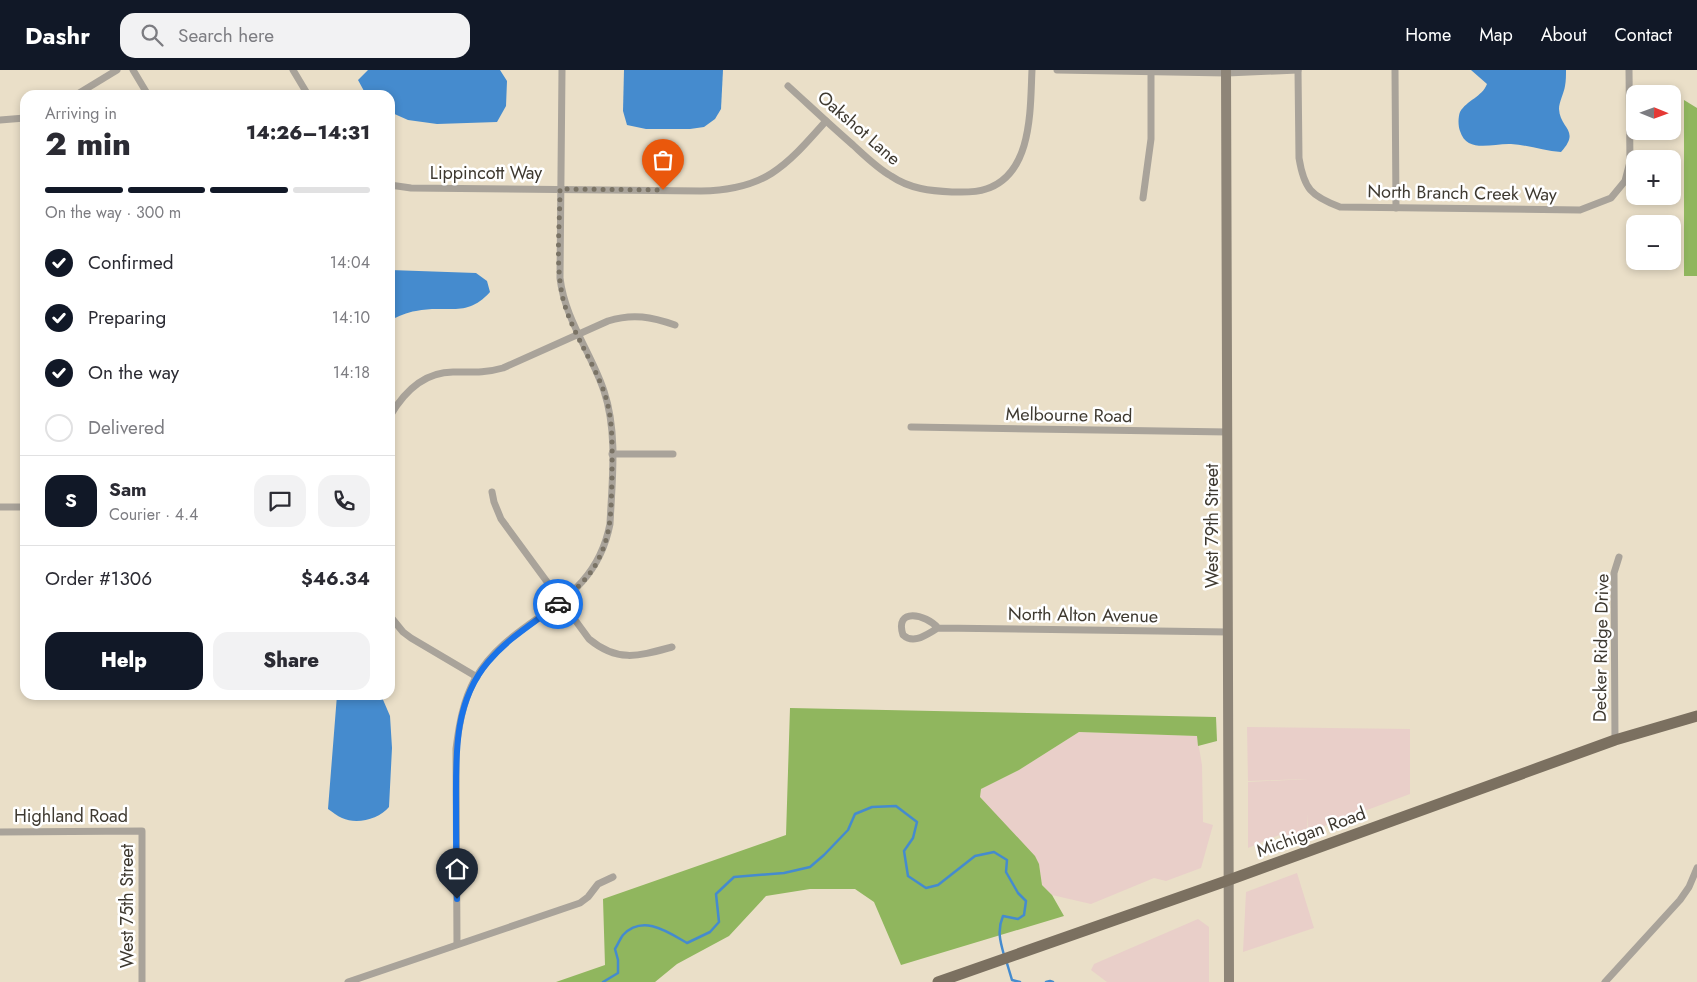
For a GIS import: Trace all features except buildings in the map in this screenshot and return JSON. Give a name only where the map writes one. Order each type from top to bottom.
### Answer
[{"type":"main road","name":"West 79th Street","points":[[1226,71],[1229,982]]},
{"type":"main road","name":"Michigan Road","points":[[938,982],[1229,880],[1615,740],[1697,716]]},
{"type":"street","points":[[84,90],[117,70]]},
{"type":"street","points":[[133,70],[145,90]]},
{"type":"street","points":[[293,70],[305,90]]},
{"type":"street","points":[[457,944],[456,749],[462,712],[469,692],[487,663],[510,638],[576,590],[594,569],[607,538],[611,517],[612,454],[608,404],[564,300],[560,278],[562,70]]},
{"type":"street","name":"Oakshot Lane","points":[[788,86],[878,168],[902,182],[932,191],[980,191],[994,186],[1005,178],[1011,172],[1022,150],[1029,123],[1032,70]]},
{"type":"street","points":[[1057,70],[1298,70]]},
{"type":"street","name":"North Branch Creek Way","points":[[1298,70],[1299,158],[1303,177],[1314,194],[1321,200],[1340,207],[1580,210],[1612,198],[1625,181],[1630,162],[1629,70]]},
{"type":"street","points":[[1395,70],[1396,208]]},
{"type":"street","points":[[1143,198],[1151,140],[1151,71]]},
{"type":"street","points":[[0,120],[20,118]]},
{"type":"street","name":"Lippincott Way","points":[[395,186],[411,188],[717,190],[741,187],[763,179],[784,166],[826,121]]},
{"type":"street","points":[[395,407],[406,392],[426,378],[447,372],[484,373],[503,368],[608,321],[626,316],[650,317],[676,325]]},
{"type":"street","name":"Melbourne Road","points":[[910,427],[1228,432]]},
{"type":"street","points":[[612,454],[673,454]]},
{"type":"street","points":[[492,492],[501,519],[589,639],[610,652],[624,656],[639,655],[672,647]]},
{"type":"street","points":[[0,507],[20,508]]},
{"type":"street","name":"Decker Ridge Drive","points":[[1615,740],[1614,573],[1619,557]]},
{"type":"street","name":"North Alton Avenue","points":[[938,628],[932,621],[913,615],[905,618],[902,622],[901,630],[902,635],[912,640],[920,638],[938,628],[1228,632]]},
{"type":"street","points":[[395,622],[411,638],[477,677]]},
{"type":"street","name":"Highland Road","points":[[0,832],[142,831]]},
{"type":"street","name":"West 75th Street","points":[[142,831],[142,982]]},
{"type":"street","points":[[1606,982],[1680,900],[1689,887],[1697,868]]},
{"type":"street","points":[[348,982],[580,903],[588,897],[598,884],[613,877]]},
{"type":"shaded area","points":[[1247,727],[1410,729],[1410,794],[1308,832],[1307,814],[1307,831],[1281,840],[1279,835],[1248,848],[1248,782],[1308,779],[1248,781]]},
{"type":"shaded area","points":[[1079,732],[1197,736],[1202,765],[1203,822],[1213,825],[1201,868],[1166,881],[1154,878],[1091,904],[1052,895],[1042,885],[1039,864],[980,797],[981,789],[1019,770]]},
{"type":"shaded area","points":[[1297,873],[1314,928],[1243,952],[1246,892]]},
{"type":"shaded area","points":[[1198,919],[1209,927],[1209,982],[1107,982],[1091,970],[1094,964]]},
{"type":"green space","points":[[1684,100],[1697,108],[1697,276],[1684,276]]},
{"type":"green space","points":[[790,708],[1216,717],[1217,741],[1198,746],[1197,736],[1079,732],[1019,770],[981,789],[980,797],[1035,856],[1039,864],[1042,885],[1052,895],[1064,916],[901,965],[874,902],[855,889],[810,889],[766,896],[729,936],[677,964],[655,982],[556,982],[605,965],[603,899],[786,835]]},
{"type":"water","points":[[368,70],[500,70],[507,81],[506,106],[497,122],[437,124],[408,120],[395,114],[395,90],[363,90],[358,80]]},
{"type":"water","points":[[624,70],[723,70],[721,109],[715,119],[704,127],[690,129],[646,129],[627,125],[623,111]]},
{"type":"water","points":[[1471,70],[1566,70],[1565,86],[1559,109],[1560,116],[1569,134],[1567,145],[1561,152],[1511,144],[1481,146],[1468,143],[1460,131],[1460,112],[1466,104],[1482,92],[1487,84]]},
{"type":"water","points":[[395,270],[476,273],[487,281],[490,292],[473,305],[464,308],[427,309],[406,313],[395,318]]},
{"type":"water","points":[[337,700],[383,700],[390,716],[392,748],[389,807],[374,818],[361,821],[348,820],[328,809]]},
{"type":"waterway","points":[[603,982],[618,973],[618,960],[615,949],[623,935],[631,929],[647,925],[664,930],[687,943],[710,932],[719,922],[716,894],[734,877],[784,873],[810,867],[848,830],[855,814],[872,807],[896,806],[917,822],[913,838],[904,851],[908,876],[926,888],[938,885],[975,856],[994,852],[1007,860],[1006,872],[1018,893],[1026,901],[1024,915],[1018,919],[1003,916],[1000,940],[1004,955]]},
{"type":"waterway","points":[[1006,960],[1012,980],[1020,982]]},
{"type":"waterway","points":[[1046,982],[1053,982]]},
{"type":"way so far","points":[[558,604],[585,580],[594,569],[601,555],[611,517],[612,454],[612,435],[608,404],[567,311],[562,292],[559,271],[560,189],[663,190]]},
{"type":"route","points":[[457,899],[456,749],[464,704],[476,678],[510,638],[558,604]]}]
